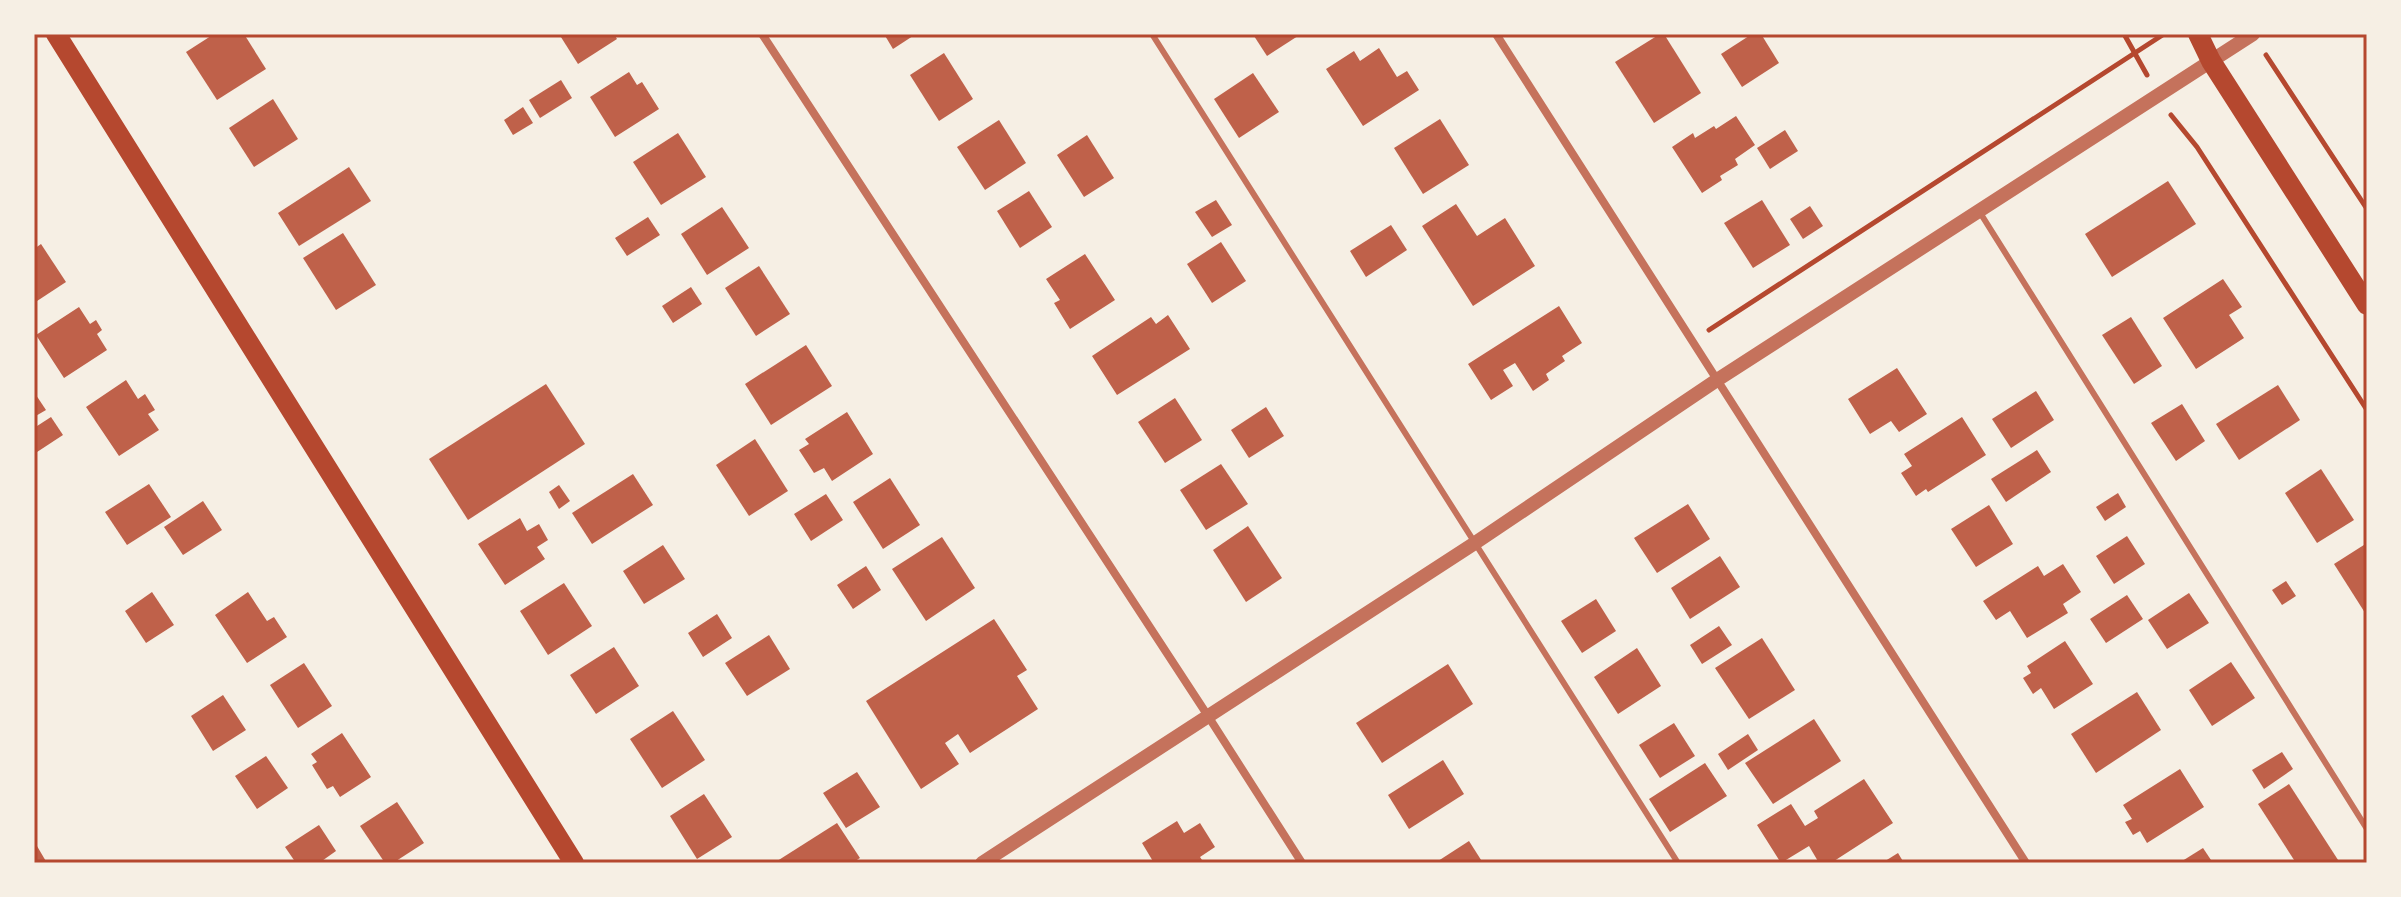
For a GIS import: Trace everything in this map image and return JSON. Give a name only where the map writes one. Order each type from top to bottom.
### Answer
[{"type":"main road","points":[[56,34],[574,863]]},
{"type":"main road","points":[[2198,34],[2211,61],[2367,305]]},
{"type":"street","points":[[762,34],[1302,863]]},
{"type":"street","points":[[1496,34],[2026,863]]},
{"type":"street","points":[[982,863],[1475,543],[1717,380],[2253,34]]},
{"type":"lane","points":[[1152,34],[1678,863]]},
{"type":"lane","points":[[1979,211],[2367,829]]},
{"type":"path","points":[[2124,34],[2158,95],[2197,147],[2367,410]]},
{"type":"path","points":[[1692,340],[2164,34]]},
{"type":"path","points":[[2253,34],[2367,209]]},
{"type":"building","points":[[214,34],[244,34],[266,69],[217,100],[186,52]]},
{"type":"building","points":[[559,34],[614,34],[617,39],[578,64]]},
{"type":"building","points":[[884,34],[916,34],[893,49]]},
{"type":"building","points":[[1301,34],[1267,56],[1254,36]]},
{"type":"building","points":[[1664,34],[1701,93],[1654,123],[1615,62]]},
{"type":"building","points":[[1752,34],[1761,34],[1779,63],[1742,87],[1721,54]]},
{"type":"building","points":[[1379,48],[1397,77],[1407,71],[1419,90],[1363,126],[1326,69],[1354,51],[1360,61]]},
{"type":"building","points":[[944,53],[973,99],[939,121],[910,75]]},
{"type":"building","points":[[629,72],[637,85],[642,82],[659,109],[615,137],[590,97]]},
{"type":"building","points":[[1253,73],[1279,112],[1239,138],[1214,99]]},
{"type":"building","points":[[561,80],[572,98],[540,118],[529,100]]},
{"type":"building","points":[[273,99],[298,139],[254,167],[229,128]]},
{"type":"building","points":[[523,107],[533,123],[513,135],[504,120]]},
{"type":"building","points":[[1736,116],[1755,145],[1735,159],[1738,165],[1720,176],[1722,180],[1702,193],[1672,147],[1693,133],[1695,138]]},
{"type":"building","points":[[1440,119],[1469,165],[1423,194],[1394,148]]},
{"type":"building","points":[[999,120],[1026,163],[985,190],[957,147]]},
{"type":"building","points":[[1785,130],[1798,151],[1770,169],[1757,148]]},
{"type":"building","points":[[678,133],[706,177],[661,205],[633,162]]},
{"type":"building","points":[[1087,135],[1114,178],[1084,197],[1057,155]]},
{"type":"building","points":[[349,167],[371,201],[299,246],[278,213]]},
{"type":"building","points":[[2168,181],[2196,224],[2112,277],[2085,234]]},
{"type":"building","points":[[1029,191],[1052,227],[1020,248],[997,211]]},
{"type":"building","points":[[1216,200],[1232,225],[1212,237],[1195,212]]},
{"type":"building","points":[[1762,200],[1790,245],[1753,268],[1724,223]]},
{"type":"building","points":[[1456,204],[1477,236],[1505,218],[1535,266],[1473,306],[1422,226]]},
{"type":"building","points":[[1810,206],[1823,226],[1803,239],[1790,219]]},
{"type":"building","points":[[722,207],[749,248],[707,275],[681,234]]},
{"type":"building","points":[[648,217],[660,235],[627,256],[615,238]]},
{"type":"building","points":[[1391,225],[1407,250],[1366,277],[1350,251]]},
{"type":"building","points":[[343,233],[376,285],[336,310],[303,258]]},
{"type":"building","points":[[1221,242],[1246,281],[1212,303],[1187,264]]},
{"type":"building","points":[[41,244],[66,282],[34,303],[34,249]]},
{"type":"building","points":[[1085,254],[1115,300],[1070,329],[1054,303],[1060,300],[1046,279]]},
{"type":"building","points":[[759,266],[790,314],[756,336],[725,288]]},
{"type":"building","points":[[2223,279],[2242,307],[2229,315],[2244,338],[2196,369],[2163,318]]},
{"type":"building","points":[[691,287],[702,304],[673,323],[662,306]]},
{"type":"building","points":[[1559,306],[1582,343],[1562,356],[1565,361],[1546,374],[1549,380],[1533,391],[1515,363],[1503,370],[1513,386],[1491,400],[1468,364]]},
{"type":"building","points":[[79,307],[90,324],[96,320],[102,330],[97,334],[107,350],[64,378],[36,335]]},
{"type":"building","points":[[1168,315],[1190,349],[1117,395],[1092,356],[1151,317],[1156,324]]},
{"type":"building","points":[[2131,317],[2162,366],[2134,384],[2102,335]]},
{"type":"building","points":[[806,345],[832,386],[771,425],[745,384]]},
{"type":"building","points":[[1897,368],[1927,414],[1899,432],[1891,421],[1870,434],[1848,399]]},
{"type":"building","points":[[126,380],[138,399],[145,394],[155,410],[148,414],[159,430],[119,456],[86,407]]},
{"type":"building","points":[[546,384],[585,444],[468,520],[429,459]]},
{"type":"building","points":[[2278,385],[2300,420],[2239,460],[2216,424]]},
{"type":"building","points":[[2036,391],[2054,420],[2011,448],[1992,419]]},
{"type":"building","points":[[34,392],[46,410],[34,417]]},
{"type":"building","points":[[1175,398],[1202,440],[1165,463],[1138,422]]},
{"type":"building","points":[[2182,404],[2205,441],[2176,461],[2151,423]]},
{"type":"building","points":[[1266,407],[1284,436],[1249,458],[1231,430]]},
{"type":"building","points":[[847,412],[873,454],[832,481],[824,468],[814,473],[799,450],[809,444],[805,439]]},
{"type":"building","points":[[51,417],[63,435],[34,454],[34,428]]},
{"type":"building","points":[[1962,417],[1986,455],[1928,492],[1926,489],[1916,496],[1901,473],[1912,466],[1904,454]]},
{"type":"building","points":[[755,439],[788,491],[749,516],[716,465]]},
{"type":"building","points":[[2037,450],[2051,472],[2006,502],[1991,479]]},
{"type":"building","points":[[1221,464],[1248,504],[1206,530],[1180,490]]},
{"type":"building","points":[[2321,469],[2354,520],[2317,543],[2285,493]]},
{"type":"building","points":[[633,474],[653,505],[592,544],[572,513]]},
{"type":"building","points":[[890,478],[920,525],[883,549],[853,502]]},
{"type":"building","points":[[149,484],[171,517],[127,545],[105,512]]},
{"type":"building","points":[[559,485],[570,501],[559,509],[549,492]]},
{"type":"building","points":[[2118,493],[2126,507],[2105,521],[2096,507]]},
{"type":"building","points":[[826,494],[843,520],[811,541],[794,514]]},
{"type":"building","points":[[203,501],[222,530],[183,555],[164,527]]},
{"type":"building","points":[[1688,504],[1710,539],[1657,573],[1634,538]]},
{"type":"building","points":[[1989,505],[2013,544],[1976,567],[1951,529]]},
{"type":"building","points":[[520,518],[527,531],[539,524],[548,540],[537,547],[545,559],[505,585],[478,544]]},
{"type":"building","points":[[1248,526],[1282,578],[1246,602],[1213,550]]},
{"type":"building","points":[[2127,536],[2145,564],[2114,584],[2096,556]]},
{"type":"building","points":[[942,537],[975,588],[926,621],[892,569]]},
{"type":"building","points":[[2367,543],[2367,616],[2334,564]]},
{"type":"building","points":[[663,545],[685,579],[644,604],[623,571]]},
{"type":"building","points":[[1720,556],[1740,587],[1690,619],[1671,588]]},
{"type":"building","points":[[2063,564],[2081,592],[2063,604],[2068,613],[2027,638],[2010,611],[1996,620],[1983,601],[2038,566],[2044,576]]},
{"type":"building","points":[[866,566],[881,590],[853,609],[837,585]]},
{"type":"building","points":[[2286,581],[2296,596],[2282,605],[2272,590]]},
{"type":"building","points":[[564,583],[592,626],[548,655],[520,611]]},
{"type":"building","points":[[152,592],[174,625],[146,643],[125,611]]},
{"type":"building","points":[[248,592],[267,621],[274,617],[287,637],[247,663],[215,615]]},
{"type":"building","points":[[2189,593],[2209,623],[2167,649],[2148,620]]},
{"type":"building","points":[[2127,595],[2143,619],[2106,643],[2090,619]]},
{"type":"building","points":[[1596,599],[1616,631],[1582,653],[1561,621]]},
{"type":"building","points":[[717,614],[732,638],[703,657],[688,633]]},
{"type":"building","points":[[994,619],[1027,670],[1017,676],[1038,709],[970,753],[958,734],[945,743],[959,764],[921,789],[866,701]]},
{"type":"building","points":[[1719,626],[1732,645],[1702,664],[1690,645]]},
{"type":"building","points":[[769,635],[790,669],[747,696],[725,663]]},
{"type":"building","points":[[1762,638],[1795,690],[1749,719],[1715,668]]},
{"type":"building","points":[[2065,641],[2093,684],[2054,709],[2041,688],[2033,694],[2023,678],[2031,673],[2027,666]]},
{"type":"building","points":[[614,647],[639,686],[596,714],[570,675]]},
{"type":"building","points":[[1637,648],[1661,686],[1618,714],[1594,677]]},
{"type":"building","points":[[2231,662],[2255,698],[2212,726],[2189,690]]},
{"type":"building","points":[[304,663],[332,706],[298,728],[270,685]]},
{"type":"building","points":[[1448,664],[1473,704],[1382,763],[1356,723]]},
{"type":"building","points":[[2137,692],[2161,730],[2096,773],[2071,734]]},
{"type":"building","points":[[223,695],[246,730],[213,751],[191,716]]},
{"type":"building","points":[[673,711],[705,760],[662,788],[630,739]]},
{"type":"building","points":[[1814,719],[1841,761],[1773,804],[1745,763]]},
{"type":"building","points":[[1674,723],[1695,756],[1660,778],[1639,745]]},
{"type":"building","points":[[342,733],[371,777],[340,797],[333,786],[327,789],[312,765],[317,762],[311,754]]},
{"type":"building","points":[[1748,734],[1758,750],[1728,770],[1718,754]]},
{"type":"building","points":[[2282,752],[2293,769],[2264,789],[2252,770]]},
{"type":"building","points":[[266,756],[288,788],[257,809],[235,776]]},
{"type":"building","points":[[1443,760],[1464,794],[1409,829],[1388,795]]},
{"type":"building","points":[[1705,763],[1727,796],[1670,832],[1649,799]]},
{"type":"building","points":[[2180,769],[2204,807],[2147,843],[2140,831],[2133,835],[2125,822],[2132,819],[2123,805]]},
{"type":"building","points":[[857,772],[880,807],[846,828],[823,793]]},
{"type":"building","points":[[1864,779],[1893,823],[1831,863],[1819,863],[1809,846],[1781,863],[1757,825],[1791,804],[1805,826],[1818,818],[1814,811]]},
{"type":"building","points":[[2289,784],[2340,863],[2296,863],[2258,804]]},
{"type":"building","points":[[704,794],[732,837],[697,859],[670,816]]},
{"type":"building","points":[[397,802],[424,843],[393,863],[385,863],[360,826]]},
{"type":"building","points":[[1177,821],[1184,833],[1200,823],[1215,847],[1200,857],[1204,863],[1154,863],[1142,843]]},
{"type":"building","points":[[837,823],[860,858],[852,863],[774,863]]},
{"type":"building","points":[[319,825],[336,851],[319,863],[296,863],[285,847]]},
{"type":"building","points":[[34,841],[47,863],[34,863]]},
{"type":"building","points":[[1469,841],[1483,863],[1435,863]]},
{"type":"building","points":[[2203,848],[2213,863],[2179,863]]},
{"type":"building","points":[[1898,853],[1904,863],[1882,863]]}]
